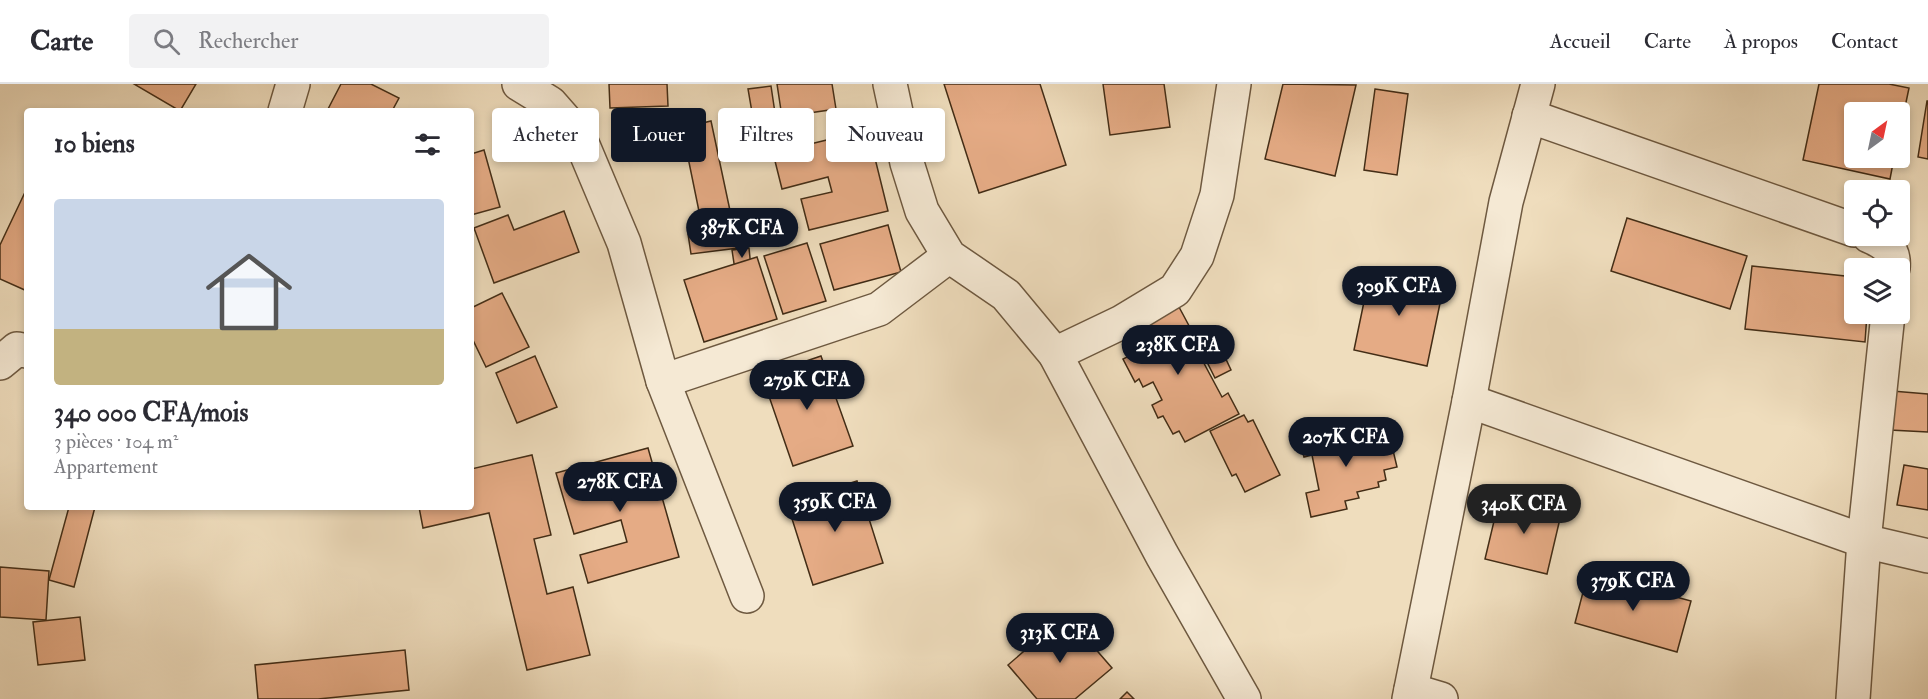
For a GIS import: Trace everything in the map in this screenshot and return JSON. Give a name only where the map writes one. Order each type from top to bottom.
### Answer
[{"type":"street","points":[[286,108],[293,84]]},
{"type":"street","points":[[519,84],[550,103],[579,136],[624,243],[663,381],[747,596]]},
{"type":"street","points":[[890,84],[907,163],[921,211],[949,256],[1006,295],[1055,354],[1162,555],[1244,699]]},
{"type":"street","points":[[1055,354],[1122,322],[1175,290],[1197,256],[1217,195],[1234,84]]},
{"type":"street","points":[[1420,696],[1469,401],[1506,202],[1538,84]]},
{"type":"street","points":[[1529,116],[1844,226]]},
{"type":"street","points":[[663,381],[879,309],[949,256]]},
{"type":"street","points":[[1853,699],[1864,541],[1887,324]]},
{"type":"street","points":[[0,363],[17,349],[24,350]]},
{"type":"street","points":[[1469,401],[1864,541],[1928,556]]},
{"type":"building","points":[[134,84],[196,84],[182,108],[175,108]]},
{"type":"building","points":[[341,84],[371,84],[399,98],[394,108],[329,108]]},
{"type":"building","points":[[609,84],[667,84],[668,106],[610,108]]},
{"type":"building","points":[[777,84],[832,84],[836,108],[826,108],[826,110],[814,112],[814,108],[781,108]]},
{"type":"building","points":[[944,84],[1040,84],[1066,165],[979,193]]},
{"type":"building","points":[[1103,84],[1164,84],[1170,127],[1110,135]]},
{"type":"building","points":[[1283,84],[1356,85],[1335,176],[1265,159]]},
{"type":"building","points":[[1819,84],[1889,84],[1909,88],[1906,102],[1844,102],[1844,168],[1892,168],[1890,179],[1803,160]]},
{"type":"building","points":[[771,86],[774,108],[751,108],[748,89]]},
{"type":"building","points":[[1375,89],[1408,94],[1397,175],[1364,170]]},
{"type":"building","points":[[1928,101],[1928,159],[1918,157]]},
{"type":"building","points":[[711,121],[732,220],[702,226],[689,162],[706,162],[706,122]]},
{"type":"building","points":[[826,140],[826,162],[876,162],[888,211],[809,230],[801,199],[832,192],[828,177],[782,189],[775,162],[814,162],[814,143]]},
{"type":"building","points":[[484,150],[500,207],[474,214],[474,153]]},
{"type":"building","points":[[24,194],[24,290],[0,279],[0,245]]},
{"type":"building","points":[[564,211],[579,252],[494,283],[474,228],[508,215],[514,230]]},
{"type":"building","points":[[1627,218],[1747,256],[1730,309],[1611,271]]},
{"type":"building","points":[[888,225],[901,272],[834,290],[820,244]]},
{"type":"building","points":[[743,226],[746,247],[691,254],[688,234]]},
{"type":"building","points":[[807,243],[826,301],[783,314],[764,256]]},
{"type":"building","points":[[749,248],[751,268],[735,270],[732,250]]},
{"type":"building","points":[[757,257],[777,319],[704,342],[684,280]]},
{"type":"building","points":[[1752,266],[1844,276],[1844,324],[1866,324],[1865,342],[1745,329]]},
{"type":"building","points":[[1371,268],[1444,284],[1427,366],[1354,350]]},
{"type":"building","points":[[502,293],[529,347],[486,367],[474,342],[474,307]]},
{"type":"building","points":[[1179,307],[1195,337],[1191,339],[1222,397],[1228,393],[1239,414],[1185,442],[1179,431],[1173,434],[1163,416],[1158,418],[1152,405],[1162,400],[1153,382],[1143,387],[1139,379],[1135,382],[1123,359],[1135,353],[1126,336]]},
{"type":"building","points":[[1216,338],[1231,370],[1215,378],[1199,346]]},
{"type":"building","points":[[535,356],[557,407],[517,423],[496,373]]},
{"type":"building","points":[[821,356],[853,446],[793,466],[762,376]]},
{"type":"building","points":[[1892,391],[1928,394],[1928,432],[1890,430]]},
{"type":"building","points":[[1244,415],[1248,422],[1253,420],[1280,475],[1245,492],[1236,474],[1232,476],[1210,431]]},
{"type":"building","points":[[1372,424],[1377,445],[1391,442],[1397,467],[1384,470],[1386,480],[1378,482],[1379,487],[1357,492],[1359,498],[1345,501],[1347,509],[1311,517],[1306,493],[1319,490],[1312,455],[1304,457],[1300,442],[1323,437],[1326,451],[1333,449],[1330,433]]},
{"type":"building","points":[[648,448],[679,557],[588,583],[580,555],[627,542],[621,520],[574,534],[556,473]]},
{"type":"building","points":[[532,455],[551,535],[534,539],[547,594],[573,587],[590,655],[527,670],[489,513],[423,528],[420,510],[474,510],[474,468]]},
{"type":"building","points":[[1904,465],[1928,469],[1928,510],[1897,505]]},
{"type":"building","points":[[857,481],[883,563],[813,585],[787,503]]},
{"type":"building","points":[[1500,496],[1562,510],[1547,574],[1485,559]]},
{"type":"building","points":[[68,510],[94,510],[74,587],[49,580]]},
{"type":"building","points":[[0,567],[49,571],[46,620],[0,617]]},
{"type":"building","points":[[1588,573],[1691,601],[1677,652],[1575,623]]},
{"type":"building","points":[[1066,615],[1112,668],[1075,699],[1037,699],[1008,665]]},
{"type":"building","points":[[80,617],[85,660],[38,665],[33,622]]},
{"type":"building","points":[[405,650],[409,690],[318,699],[258,699],[255,665]]},
{"type":"building","points":[[1127,692],[1134,699],[1120,699]]}]
